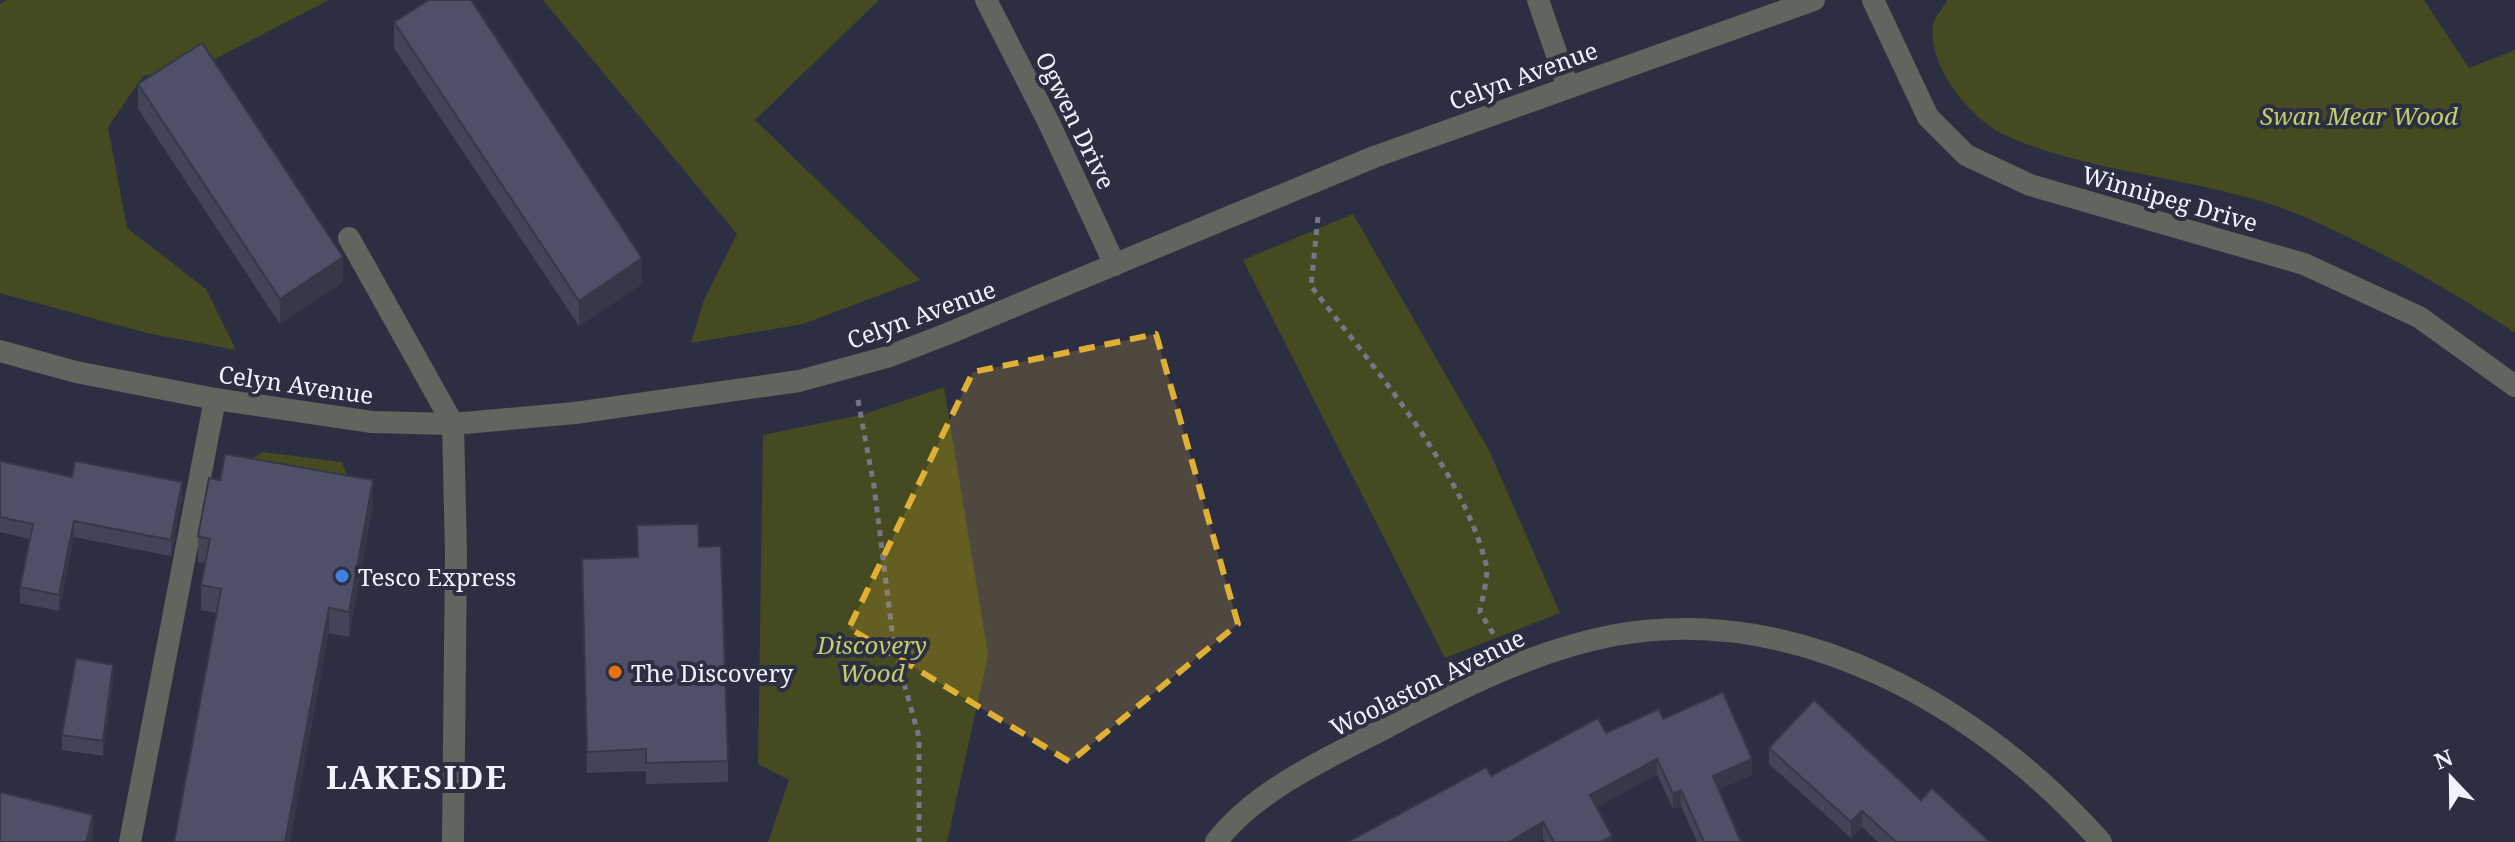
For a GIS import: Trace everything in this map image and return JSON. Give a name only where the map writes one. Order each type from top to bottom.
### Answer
[{"type":"street","name":"Ogwen Drive","points":[[986,0],[1049,123],[1115,265]]},
{"type":"street","points":[[1538,0],[1568,87]]},
{"type":"street","name":"Celyn Avenue","points":[[0,351],[76,372],[215,399],[372,422],[453,424],[680,400],[799,381],[852,368],[947,334],[1374,157],[1814,0]]},
{"type":"street","name":"Winnipeg Drive","points":[[1873,0],[1928,117],[1966,155],[2030,185],[2304,264],[2419,317],[2515,386]]},
{"type":"street","points":[[349,238],[453,424],[456,586],[453,842]]},
{"type":"street","points":[[130,842],[215,399]]},
{"type":"street","name":"Woolaston Avenue","points":[[1216,842],[1247,812],[1286,784],[1428,705],[1513,666],[1586,642],[1670,630],[1777,638],[1829,653],[1882,675],[1988,740],[2039,781],[2101,842]]},
{"type":"path","points":[[1322,179],[1311,286],[1422,433],[1465,511],[1487,566],[1480,612],[1513,666]]},
{"type":"path","points":[[852,368],[874,486],[894,647],[919,737],[919,842]]},
{"type":"highlighted area","points":[[1156,334],[1238,624],[1070,762],[849,628],[973,372]]},
{"type":"green space","points":[[7,0],[329,0],[211,61],[143,76],[108,127],[127,228],[206,289],[236,350],[147,333],[0,293],[0,4]]},
{"type":"green space","points":[[543,0],[879,0],[755,120],[920,280],[803,324],[691,343],[704,300],[737,234]]},
{"type":"green space","name":"Swan Mear Wood","points":[[1948,0],[2424,0],[2469,68],[2515,50],[2515,333],[2414,271],[2307,218],[2233,194],[2042,150],[1993,128],[1966,105],[1937,58],[1933,26]]},
{"type":"green space","points":[[1353,214],[1489,450],[1560,613],[1445,658],[1243,260]]},
{"type":"green space","name":"Discovery Wood","points":[[944,387],[988,655],[947,842],[768,842],[789,780],[758,764],[763,435],[865,414]]},
{"type":"green space","points":[[263,452],[342,462],[354,495],[244,463]]},
{"type":"building","points":[[429,0],[471,0],[642,258],[579,301],[394,22]]},
{"type":"building","points":[[202,43],[343,257],[280,299],[138,84]]},
{"type":"building","points":[[225,454],[373,480],[349,612],[329,608],[285,842],[174,842],[221,589],[201,585],[210,539],[198,536],[209,478],[220,480]]},
{"type":"building","points":[[0,461],[72,477],[75,461],[182,482],[171,540],[74,521],[59,595],[20,587],[33,524],[0,517]]},
{"type":"building","points":[[698,524],[699,547],[721,546],[728,761],[646,763],[646,749],[587,752],[582,559],[638,557],[637,525]]},
{"type":"building","points":[[76,658],[113,665],[103,741],[62,735]]},
{"type":"building","points":[[1723,692],[1752,759],[1713,776],[1741,842],[1704,842],[1681,790],[1673,794],[1657,759],[1590,795],[1612,836],[1601,842],[1554,842],[1543,822],[1509,842],[1348,842],[1486,767],[1491,776],[1598,718],[1606,733],[1659,709],[1663,719]]},
{"type":"building","points":[[1814,700],[1921,800],[1932,788],[1990,842],[1896,842],[1862,811],[1851,822],[1769,748]]},
{"type":"building","points":[[0,792],[93,815],[86,842],[0,842]]},
{"type":"place","name":"Tesco Express","points":[[342,576]]},
{"type":"place","name":"The Discovery","points":[[615,672]]},
{"type":"district","name":"LAKESIDE","points":[[417,776]]}]
